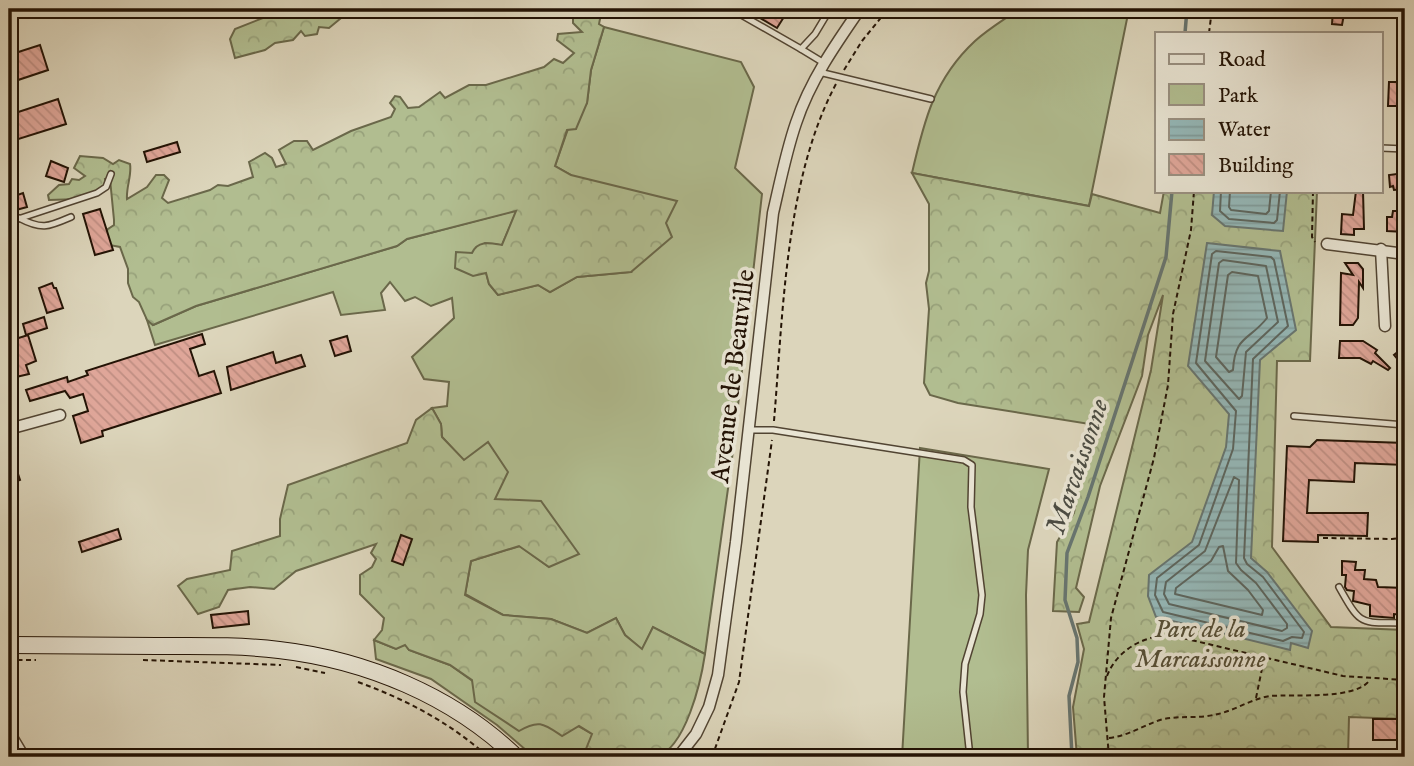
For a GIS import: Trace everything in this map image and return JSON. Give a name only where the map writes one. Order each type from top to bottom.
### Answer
[{"type":"main road","points":[[9,645],[231,646],[316,656],[383,675],[430,695],[477,724],[516,757]]},
{"type":"street","name":"Avenue de Beauville","points":[[678,757],[696,734],[709,706],[718,675],[773,213],[796,123],[821,67],[860,9]]},
{"type":"street","points":[[1327,244],[1405,254]]},
{"type":"street","points":[[1381,249],[1385,326]]},
{"type":"street","points":[[9,429],[60,415]]},
{"type":"street","points":[[9,732],[24,757]]},
{"type":"lane","points":[[731,9],[801,49],[821,67],[840,77],[931,99]]},
{"type":"lane","points":[[801,49],[815,34],[830,9]]},
{"type":"lane","points":[[1382,148],[1405,149]]},
{"type":"lane","points":[[9,222],[97,193],[106,187],[111,174]]},
{"type":"lane","points":[[19,218],[44,228],[71,217]]},
{"type":"lane","points":[[1294,416],[1405,425]]},
{"type":"lane","points":[[748,430],[773,430],[964,460],[972,465],[971,507],[982,595],[980,614],[965,664],[963,692],[970,757]]},
{"type":"lane","points":[[1339,587],[1359,620],[1405,623]]},
{"type":"path","name":"Avenue de Beauville","points":[[712,757],[732,708],[739,682],[773,430],[792,232],[799,189],[816,131],[840,77],[862,41],[888,9]]},
{"type":"path","points":[[1209,32],[1212,9]]},
{"type":"path","points":[[1109,757],[1104,697],[1111,618],[1154,458],[1168,385],[1173,314],[1191,230],[1194,192]]},
{"type":"path","points":[[1313,192],[1312,237],[1316,242],[1327,244]]},
{"type":"path","points":[[1323,538],[1405,537]]},
{"type":"path","points":[[1105,680],[1111,665],[1123,653],[1138,643],[1161,635],[1192,639],[1297,667],[1370,679],[1405,680]]},
{"type":"path","points":[[1255,699],[1264,658]]},
{"type":"path","points":[[9,660],[37,660]]},
{"type":"path","points":[[142,660],[286,665]]},
{"type":"path","points":[[295,667],[325,673]]},
{"type":"path","points":[[1108,738],[1127,735],[1170,718],[1212,716],[1255,699],[1352,690],[1366,685],[1370,679]]},
{"type":"path","points":[[356,681],[414,706],[488,757]]},
{"type":"green space","points":[[280,9],[374,9],[346,14],[329,28],[319,27],[317,34],[305,36],[301,31],[293,40],[275,43],[265,50],[235,58],[230,39],[235,29]]},
{"type":"green space","points":[[564,9],[602,9],[599,24],[604,27],[591,70],[587,103],[576,129],[567,130],[555,166],[571,175],[677,201],[666,223],[672,237],[631,272],[577,277],[550,292],[538,285],[498,295],[489,284],[486,273],[473,276],[455,268],[456,252],[472,253],[485,243],[502,245],[516,211],[407,239],[397,246],[196,306],[153,325],[133,297],[128,283],[128,269],[120,247],[109,245],[105,231],[114,225],[110,179],[105,179],[106,189],[80,199],[49,200],[48,195],[59,185],[69,184],[72,179],[79,180],[85,176],[74,168],[80,156],[103,158],[113,164],[119,160],[130,164],[127,199],[147,187],[156,175],[164,175],[169,180],[162,198],[168,203],[218,185],[228,186],[253,177],[249,162],[265,153],[272,158],[276,167],[286,164],[279,150],[294,141],[307,141],[313,150],[351,131],[391,117],[395,109],[390,103],[395,96],[400,97],[408,108],[419,107],[440,92],[445,98],[469,85],[486,85],[544,67],[554,59],[563,63],[574,53],[557,40],[558,34],[582,32],[573,23],[573,15]]},
{"type":"green space","points":[[1019,9],[1129,9],[1089,206],[912,173],[926,118],[950,70],[975,41]]},
{"type":"green space","points":[[604,27],[741,62],[754,87],[735,168],[762,194],[731,467],[705,654],[653,627],[642,650],[625,635],[616,618],[587,633],[551,619],[503,615],[465,594],[471,561],[520,546],[549,567],[495,499],[488,443],[464,461],[442,437],[441,424],[432,408],[447,406],[449,382],[424,379],[412,357],[454,318],[452,298],[431,306],[415,297],[405,301],[390,282],[381,293],[385,310],[341,315],[333,292],[155,345],[147,320],[153,325],[196,306],[397,246],[407,239],[517,210],[502,245],[485,243],[472,253],[466,253],[486,272],[489,284],[498,295],[538,285],[550,292],[577,277],[631,272],[571,175],[555,166],[568,129],[587,103],[591,70]]},
{"type":"green space","name":"Parc de la Marcaissonne","points":[[912,173],[1089,206],[1092,194],[1160,213],[1164,192],[1317,192],[1310,361],[1277,361],[1272,547],[1331,627],[1405,630],[1405,719],[1349,717],[1348,757],[1077,757],[1073,707],[1084,649],[1077,624],[1089,622],[1151,370],[1163,295],[1148,335],[1142,376],[1100,486],[1076,588],[1084,597],[1079,612],[1053,611],[1057,542],[1074,513],[1084,458],[1096,425],[958,403],[930,395],[924,383],[929,309],[926,283],[929,271],[929,204]]},
{"type":"green space","points":[[432,408],[441,424],[442,437],[464,460],[488,442],[508,472],[495,499],[541,501],[579,554],[549,567],[519,546],[471,561],[465,595],[503,615],[551,619],[587,633],[616,618],[625,635],[642,649],[653,627],[705,654],[700,680],[684,728],[667,751],[656,757],[606,757],[586,749],[592,734],[579,726],[562,736],[541,724],[519,731],[475,702],[472,680],[450,665],[409,650],[405,645],[396,649],[374,640],[382,630],[384,618],[360,594],[360,575],[372,567],[376,559],[371,553],[376,544],[296,571],[274,589],[250,587],[228,590],[219,607],[198,614],[178,586],[187,579],[230,570],[232,551],[280,536],[280,519],[288,485],[407,443],[416,420]]},
{"type":"green space","points":[[920,448],[1049,469],[1028,550],[1028,757],[902,757]]},
{"type":"green space","points":[[374,640],[396,649],[405,644],[409,650],[450,665],[532,723],[578,726],[592,734],[606,757],[534,757],[497,725],[431,679],[376,659]]},
{"type":"water","points":[[1214,192],[1287,192],[1283,231],[1225,226],[1212,215]]},
{"type":"water","points":[[1207,243],[1280,251],[1296,330],[1260,360],[1251,558],[1267,572],[1312,631],[1308,648],[1291,643],[1290,650],[1156,617],[1148,596],[1149,575],[1192,542],[1226,447],[1229,414],[1188,366]]},
{"type":"building","points":[[745,9],[789,9],[777,28]]},
{"type":"building","points":[[1333,9],[1345,9],[1342,25],[1332,24]]},
{"type":"building","points":[[40,45],[48,70],[9,83],[9,55]]},
{"type":"building","points":[[1389,82],[1405,82],[1405,106],[1388,106]]},
{"type":"building","points":[[58,99],[66,124],[9,142],[9,115]]},
{"type":"building","points":[[177,142],[180,152],[147,162],[144,152]]},
{"type":"building","points":[[51,161],[68,168],[64,182],[46,176]]},
{"type":"building","points":[[1405,173],[1405,189],[1394,190],[1393,186],[1390,187],[1389,175]]},
{"type":"building","points":[[1356,192],[1363,192],[1364,229],[1354,229],[1354,235],[1341,234],[1342,214],[1353,215]]},
{"type":"building","points":[[23,193],[27,207],[9,212],[9,198]]},
{"type":"building","points":[[100,209],[113,250],[95,255],[83,214]]},
{"type":"building","points":[[1393,211],[1405,211],[1405,232],[1387,231],[1387,217],[1392,217]]},
{"type":"building","points":[[1345,263],[1358,263],[1363,269],[1363,288],[1359,282],[1358,318],[1353,325],[1340,325],[1341,273],[1353,275]]},
{"type":"building","points":[[52,283],[63,308],[47,313],[39,288]]},
{"type":"building","points":[[44,317],[47,328],[26,335],[23,324]]},
{"type":"building","points":[[202,334],[205,344],[190,349],[199,376],[214,371],[221,393],[102,431],[103,436],[81,443],[73,416],[88,411],[83,394],[70,398],[65,391],[30,401],[26,390],[67,377],[68,382],[88,375],[86,371]]},
{"type":"building","points":[[28,335],[36,361],[26,365],[29,374],[16,377],[14,369],[9,370],[9,341]]},
{"type":"building","points":[[347,336],[351,351],[335,356],[330,341]]},
{"type":"building","points":[[1340,341],[1363,341],[1377,350],[1375,353],[1390,368],[1388,370],[1373,361],[1371,364],[1360,358],[1339,358]]},
{"type":"building","points":[[1405,346],[1405,368],[1394,355]]},
{"type":"building","points":[[273,352],[276,363],[301,355],[305,366],[231,390],[227,367]]},
{"type":"building","points":[[1317,440],[1405,443],[1405,465],[1355,463],[1354,482],[1309,480],[1307,513],[1368,513],[1367,536],[1318,535],[1318,542],[1283,541],[1287,446],[1310,447]]},
{"type":"building","points":[[9,451],[20,480],[9,484]]},
{"type":"building","points":[[118,529],[121,539],[82,552],[79,542]]},
{"type":"building","points":[[401,535],[412,539],[403,565],[392,561]]},
{"type":"building","points":[[1342,561],[1356,562],[1355,570],[1365,570],[1364,579],[1376,580],[1378,587],[1405,588],[1403,615],[1394,614],[1394,618],[1370,616],[1370,605],[1353,601],[1354,591],[1345,587],[1346,575],[1342,575]]},
{"type":"building","points":[[248,611],[249,624],[213,628],[211,615]]},
{"type":"building","points":[[1373,719],[1405,719],[1405,740],[1373,740]]},
{"type":"waterway","name":"Marcaissonne","points":[[1185,32],[1187,9]]},
{"type":"waterway","name":"Marcaissonne","points":[[1072,757],[1069,696],[1078,662],[1077,638],[1065,600],[1067,553],[1088,497],[1166,257],[1172,192]]}]
